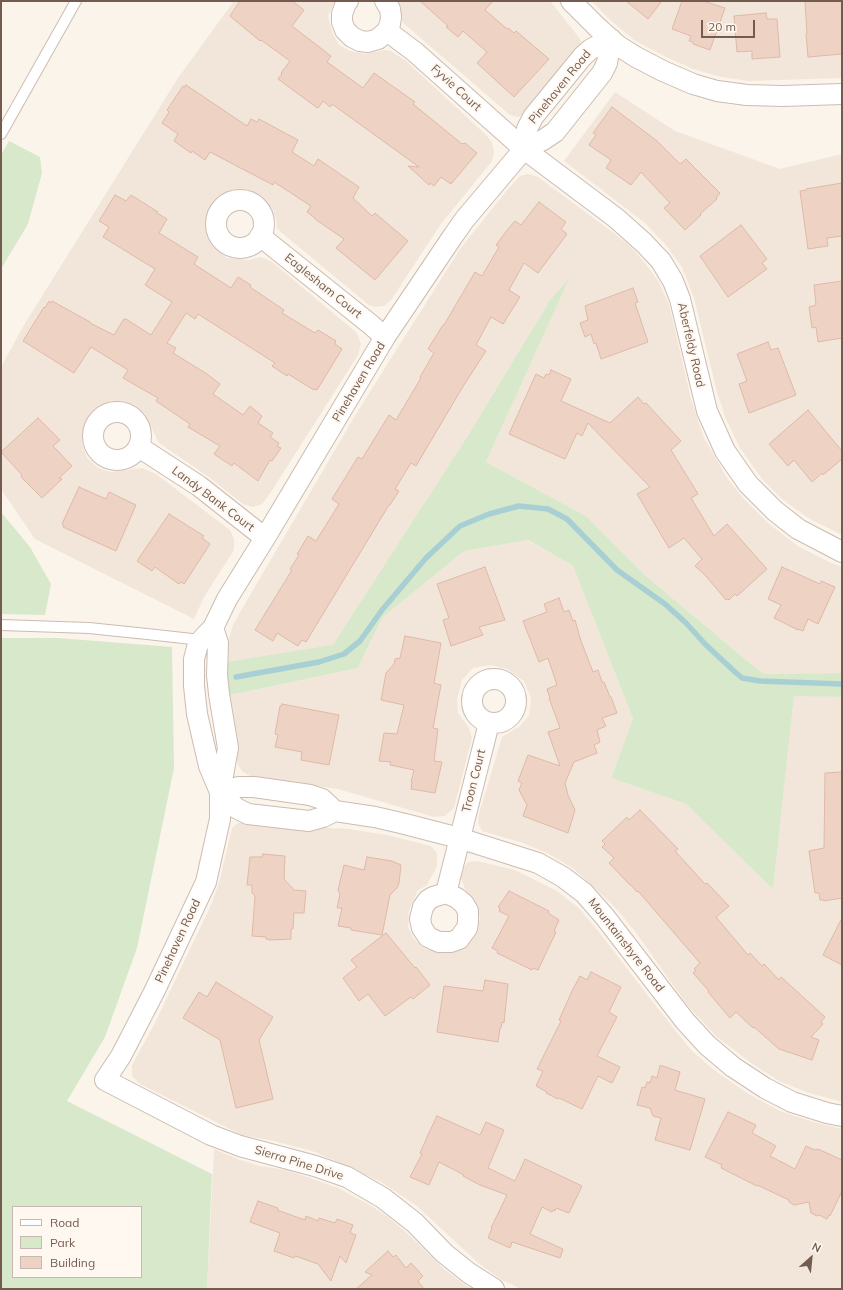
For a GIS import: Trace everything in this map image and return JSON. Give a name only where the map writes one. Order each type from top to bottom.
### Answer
[{"type":"street","points":[[348,1],[342,14],[342,22],[345,30],[352,37],[360,41],[368,42],[378,39],[386,31],[391,18],[390,9],[385,1]]},
{"type":"street","points":[[571,1],[591,22],[636,57],[663,72],[693,84],[717,91],[746,95],[783,96],[842,94]]},
{"type":"street","name":"Fyvie Court","points":[[386,31],[420,56],[524,149]]},
{"type":"street","name":"Pinehaven Road","points":[[524,149],[527,129],[533,117],[584,56],[591,49],[611,39]]},
{"type":"street","name":"Pinehaven Road","points":[[105,1080],[121,1056],[154,992],[206,882],[220,819],[220,792],[228,748],[217,675],[218,643],[207,634],[385,337],[465,219],[524,149],[543,140],[555,132],[602,73],[606,63],[611,39]]},
{"type":"street","name":"Aberfeldy Road","points":[[524,149],[616,218],[644,243],[661,261],[673,281],[680,299],[707,411],[725,451],[748,484],[775,512],[798,529],[842,552]]},
{"type":"street","name":"Eaglesham Court","points":[[260,236],[385,337]]},
{"type":"street","name":"Landy Bank Court","points":[[139,447],[199,486],[265,538]]},
{"type":"street","name":"Troon Court","points":[[446,893],[488,723]]},
{"type":"street","points":[[239,787],[310,795],[322,799],[335,811],[323,817],[309,820],[248,814],[236,808],[220,792],[239,787]]},
{"type":"street","name":"Mountainshyre Road","points":[[335,811],[375,817],[459,838],[538,863],[563,877],[584,893],[606,917],[685,1021],[707,1045],[732,1067],[765,1088],[792,1102],[842,1116]]},
{"type":"street","name":"Sierra Pine Drive","points":[[105,1080],[211,1135],[240,1146],[315,1166],[346,1177],[383,1198],[415,1223],[444,1253],[469,1273],[494,1289]]},
{"type":"lane","points":[[1,134],[76,1]]},
{"type":"lane","points":[[1,625],[88,628],[147,634],[207,634]]},
{"type":"shaded area","points":[[234,1],[335,1],[328,16],[332,32],[339,45],[350,51],[365,54],[386,50],[391,51],[406,61],[485,134],[492,142],[494,152],[492,161],[441,224],[391,300],[384,306],[375,307],[369,305],[282,233],[277,228],[276,219],[272,208],[259,197],[242,190],[226,193],[214,203],[206,225],[208,238],[218,251],[227,258],[249,260],[261,257],[271,261],[357,333],[361,344],[358,355],[271,492],[262,504],[253,507],[243,504],[209,477],[159,443],[145,414],[133,404],[120,402],[104,405],[90,414],[84,430],[82,444],[87,458],[98,468],[110,472],[142,468],[156,474],[230,530],[234,539],[234,550],[204,597],[194,619],[35,539],[1,489],[1,367],[24,325],[178,78]]},
{"type":"shaded area","points":[[398,1],[550,1],[581,41],[580,46],[526,113],[518,117],[510,115],[402,22]]},
{"type":"shaded area","points":[[592,1],[842,1],[842,78],[749,81],[721,77],[693,69],[634,40],[609,19]]},
{"type":"shaded area","points":[[615,92],[675,131],[780,169],[842,154],[842,535],[810,519],[782,499],[762,479],[740,448],[726,419],[717,392],[694,298],[682,267],[665,244],[645,223],[564,161]]},
{"type":"shaded area","points":[[528,174],[538,177],[615,234],[631,247],[645,263],[658,281],[669,304],[691,399],[704,438],[727,478],[744,499],[769,524],[798,546],[842,567],[842,673],[763,674],[647,577],[586,516],[486,462],[568,281],[550,300],[467,437],[333,646],[226,662],[227,646],[233,625],[356,414],[460,249],[508,189],[520,176]]},
{"type":"shaded area","points":[[527,540],[573,566],[633,719],[611,778],[686,804],[773,888],[794,695],[842,697],[842,1102],[809,1093],[779,1081],[751,1063],[717,1037],[688,1006],[634,930],[612,904],[574,869],[549,854],[523,843],[482,831],[478,823],[479,814],[502,737],[520,726],[529,715],[531,698],[524,681],[507,669],[491,665],[473,668],[462,680],[457,699],[458,713],[469,728],[472,738],[454,808],[445,816],[434,817],[338,789],[252,777],[243,772],[238,765],[227,696],[358,668],[382,618],[464,551]]},
{"type":"shaded area","points":[[256,822],[349,829],[387,835],[431,846],[437,853],[437,866],[427,885],[418,890],[409,910],[408,927],[413,938],[425,949],[442,952],[457,950],[468,944],[477,931],[480,917],[475,902],[466,891],[461,878],[463,869],[468,862],[477,861],[515,870],[557,891],[579,908],[691,1050],[714,1070],[747,1093],[780,1111],[842,1129],[842,1289],[521,1289],[500,1279],[477,1262],[417,1206],[381,1182],[312,1151],[274,1141],[242,1135],[140,1084],[132,1076],[132,1065],[154,1025],[212,903],[220,879],[232,828],[238,823]]},
{"type":"shaded area","points":[[214,1149],[240,1160],[260,1166],[286,1170],[338,1188],[368,1204],[387,1216],[444,1269],[471,1289],[207,1289]]},
{"type":"green space","points":[[9,141],[40,157],[42,173],[28,224],[1,269],[1,155]]},
{"type":"green space","points":[[569,279],[486,462],[586,516],[647,577],[763,674],[842,673],[842,697],[794,696],[773,889],[686,804],[611,778],[633,719],[573,566],[528,540],[464,551],[382,618],[358,668],[226,696],[226,662],[333,645],[467,437],[550,300]]},
{"type":"green space","points":[[1,512],[30,547],[51,584],[45,615],[1,614]]},
{"type":"green space","points":[[1,638],[58,638],[172,647],[174,768],[137,948],[105,1037],[67,1101],[212,1174],[207,1289],[1,1289]]},
{"type":"building","points":[[240,1],[292,1],[304,10],[292,26],[331,56],[327,62],[363,88],[374,73],[415,102],[413,104],[462,144],[465,143],[477,153],[451,184],[441,177],[434,186],[430,183],[429,185],[408,166],[419,167],[332,104],[330,107],[323,101],[318,108],[278,79],[290,61],[261,40],[260,41],[230,16]]},
{"type":"building","points":[[420,1],[493,1],[485,10],[507,29],[508,28],[514,33],[516,31],[549,59],[514,97],[477,63],[487,52],[463,31],[458,37]]},
{"type":"building","points":[[626,1],[662,1],[648,19]]},
{"type":"building","points":[[682,1],[703,1],[725,8],[710,50],[693,44],[693,42],[689,41],[691,36],[672,29]]},
{"type":"building","points":[[805,1],[842,1],[842,54],[808,57]]},
{"type":"building","points":[[766,13],[767,19],[777,19],[780,57],[752,59],[752,51],[737,52],[734,16]]},
{"type":"building","points":[[186,85],[247,126],[251,119],[257,122],[259,119],[298,140],[292,152],[314,166],[318,159],[359,187],[353,198],[372,216],[375,213],[408,241],[375,280],[336,248],[344,239],[307,212],[311,206],[274,182],[273,185],[210,152],[205,160],[192,151],[191,153],[174,141],[178,134],[162,123],[169,112],[167,110],[183,86],[185,87]]},
{"type":"building","points":[[612,107],[657,141],[680,164],[686,159],[720,193],[716,198],[717,199],[685,230],[664,208],[670,203],[641,172],[631,185],[606,168],[611,160],[589,145],[596,135],[593,133]]},
{"type":"building","points":[[842,183],[842,236],[827,238],[828,246],[808,249],[800,191]]},
{"type":"building","points":[[115,195],[126,201],[131,195],[167,219],[159,233],[198,257],[194,264],[231,288],[238,277],[284,310],[282,313],[315,333],[318,330],[336,341],[335,344],[342,349],[317,390],[314,390],[288,374],[287,376],[272,366],[275,363],[198,314],[195,319],[186,313],[167,343],[176,348],[173,353],[220,384],[213,394],[243,415],[250,406],[262,416],[258,423],[273,433],[270,437],[279,443],[277,446],[281,448],[272,461],[270,460],[258,481],[234,463],[232,466],[214,454],[220,446],[188,427],[190,424],[156,401],[158,398],[123,378],[128,370],[91,347],[74,373],[23,341],[49,301],[51,303],[52,301],[114,335],[124,319],[126,319],[151,335],[172,302],[145,285],[155,269],[103,237],[109,227],[99,221]]},
{"type":"building","points":[[539,202],[566,222],[561,229],[567,234],[538,273],[524,263],[509,290],[520,297],[503,324],[491,317],[476,345],[486,351],[462,388],[416,466],[411,463],[395,489],[399,491],[306,642],[302,640],[298,646],[277,633],[273,641],[255,630],[292,570],[290,569],[299,555],[297,554],[308,536],[316,541],[339,504],[332,499],[358,457],[362,459],[389,415],[396,420],[434,353],[428,349],[475,272],[482,276],[499,247],[496,245],[508,229],[515,221],[521,225]]},
{"type":"building","points":[[741,225],[767,259],[762,263],[767,269],[728,297],[700,256]]},
{"type":"building","points":[[842,281],[842,338],[818,342],[816,327],[812,328],[809,307],[816,305],[814,285]]},
{"type":"building","points":[[633,288],[638,302],[635,303],[648,342],[601,359],[596,343],[594,344],[591,334],[585,337],[580,323],[588,320],[585,306]]},
{"type":"building","points":[[768,342],[771,350],[778,348],[796,395],[749,413],[739,384],[747,381],[737,354]]},
{"type":"building","points":[[551,370],[571,379],[561,401],[610,423],[638,397],[644,404],[646,403],[681,441],[671,450],[698,494],[691,498],[714,536],[727,524],[767,569],[737,596],[735,594],[729,600],[726,600],[706,576],[695,566],[702,559],[684,538],[669,548],[637,494],[650,487],[588,423],[582,436],[577,433],[565,459],[509,434],[536,374],[544,378],[546,374],[549,375]]},
{"type":"building","points":[[808,410],[842,451],[842,459],[812,482],[794,460],[788,466],[769,444]]},
{"type":"building","points":[[38,418],[60,440],[53,446],[72,466],[59,478],[62,479],[42,498],[21,477],[22,475],[1,452]]},
{"type":"building","points":[[79,487],[106,499],[109,492],[136,505],[116,551],[63,527],[64,525],[62,524]]},
{"type":"building","points":[[169,514],[204,536],[202,538],[210,544],[184,584],[181,582],[179,584],[155,567],[152,571],[137,561]]},
{"type":"building","points":[[485,567],[505,620],[479,627],[483,635],[451,646],[443,620],[449,618],[437,584]]},
{"type":"building","points":[[782,567],[820,584],[821,581],[835,587],[818,624],[808,619],[803,631],[774,618],[781,605],[768,599]]},
{"type":"building","points":[[559,598],[564,612],[569,610],[573,621],[575,620],[593,672],[598,670],[617,713],[602,718],[606,726],[597,730],[600,742],[594,745],[597,753],[574,762],[565,783],[568,795],[575,810],[568,833],[523,816],[527,805],[519,790],[522,783],[518,781],[528,755],[560,766],[548,732],[560,728],[547,689],[557,685],[548,658],[539,662],[523,621],[547,612],[544,604]]},
{"type":"building","points":[[405,636],[441,643],[434,683],[441,685],[433,728],[438,729],[434,761],[442,762],[435,793],[411,789],[414,770],[390,765],[391,762],[379,761],[384,733],[397,734],[404,705],[381,700],[386,673],[394,664],[395,659],[400,658]]},
{"type":"building","points":[[282,704],[339,715],[329,765],[301,760],[302,752],[275,747],[278,735],[275,734],[280,706],[282,706]]},
{"type":"building","points":[[842,772],[842,898],[824,901],[820,900],[819,893],[815,893],[809,851],[824,848],[825,773]]},
{"type":"building","points":[[640,810],[678,849],[675,851],[705,884],[707,883],[729,906],[716,917],[748,955],[750,953],[762,966],[764,964],[779,980],[781,977],[825,1017],[821,1022],[823,1024],[811,1037],[819,1040],[812,1060],[779,1049],[736,1012],[730,1018],[693,973],[696,971],[694,969],[700,963],[638,891],[637,892],[609,863],[614,858],[602,847],[605,844],[602,841],[627,817],[629,820]]},
{"type":"building","points":[[263,854],[285,856],[284,879],[294,890],[306,891],[304,913],[294,913],[291,939],[270,940],[266,939],[266,937],[252,936],[255,896],[252,893],[252,885],[247,885],[250,857],[262,857]]},
{"type":"building","points":[[367,857],[392,861],[401,865],[399,883],[397,888],[390,895],[382,935],[351,930],[351,928],[338,926],[342,908],[337,908],[340,894],[338,890],[344,865],[364,870]]},
{"type":"building","points":[[509,891],[549,911],[548,913],[559,920],[554,931],[556,932],[538,970],[533,968],[532,970],[497,953],[498,951],[492,948],[509,916],[499,911],[500,908],[498,907]]},
{"type":"building","points":[[842,918],[842,965],[823,955]]},
{"type":"building","points":[[386,933],[430,985],[413,999],[411,997],[385,1016],[368,994],[359,1001],[343,978],[357,967],[351,960]]},
{"type":"building","points":[[591,972],[621,987],[609,1012],[617,1017],[597,1056],[620,1067],[612,1083],[598,1076],[582,1109],[546,1093],[547,1092],[536,1086],[543,1071],[537,1069],[561,1021],[559,1020],[580,976],[587,980]]},
{"type":"building","points":[[485,980],[508,984],[504,1023],[502,1022],[500,1028],[498,1042],[437,1032],[444,986],[483,991]]},
{"type":"building","points":[[216,982],[273,1017],[259,1040],[273,1099],[236,1108],[220,1040],[183,1018],[199,992],[207,997]]},
{"type":"building","points":[[660,1066],[680,1072],[675,1090],[705,1099],[690,1150],[655,1140],[661,1118],[653,1116],[650,1108],[637,1105],[642,1087],[645,1088],[647,1082],[650,1083],[652,1076],[657,1078]]},
{"type":"building","points":[[728,1112],[756,1125],[752,1133],[776,1146],[770,1156],[795,1169],[806,1146],[815,1150],[818,1149],[842,1160],[842,1191],[830,1216],[829,1215],[827,1219],[811,1213],[809,1202],[794,1205],[789,1202],[789,1200],[721,1168],[722,1165],[705,1157]]},
{"type":"building","points":[[437,1116],[480,1135],[486,1122],[504,1130],[488,1168],[515,1181],[525,1159],[582,1186],[569,1213],[556,1208],[555,1211],[553,1210],[552,1212],[542,1207],[530,1234],[563,1249],[560,1258],[512,1242],[510,1248],[488,1238],[491,1228],[507,1195],[480,1185],[439,1162],[429,1185],[410,1177],[422,1154],[420,1153]]},
{"type":"building","points":[[258,1201],[278,1208],[277,1210],[305,1220],[306,1216],[318,1221],[319,1218],[335,1223],[337,1219],[353,1225],[350,1233],[356,1235],[346,1263],[340,1256],[331,1281],[318,1264],[274,1251],[280,1233],[250,1222]]},
{"type":"building","points":[[388,1251],[393,1257],[396,1255],[406,1268],[411,1263],[423,1276],[418,1281],[424,1289],[356,1289],[372,1275],[365,1272]]},
{"type":"waterway","points":[[236,677],[319,662],[344,654],[360,641],[382,610],[426,558],[460,526],[489,514],[519,506],[548,509],[567,519],[617,570],[665,604],[742,678],[760,681],[842,684]]}]
